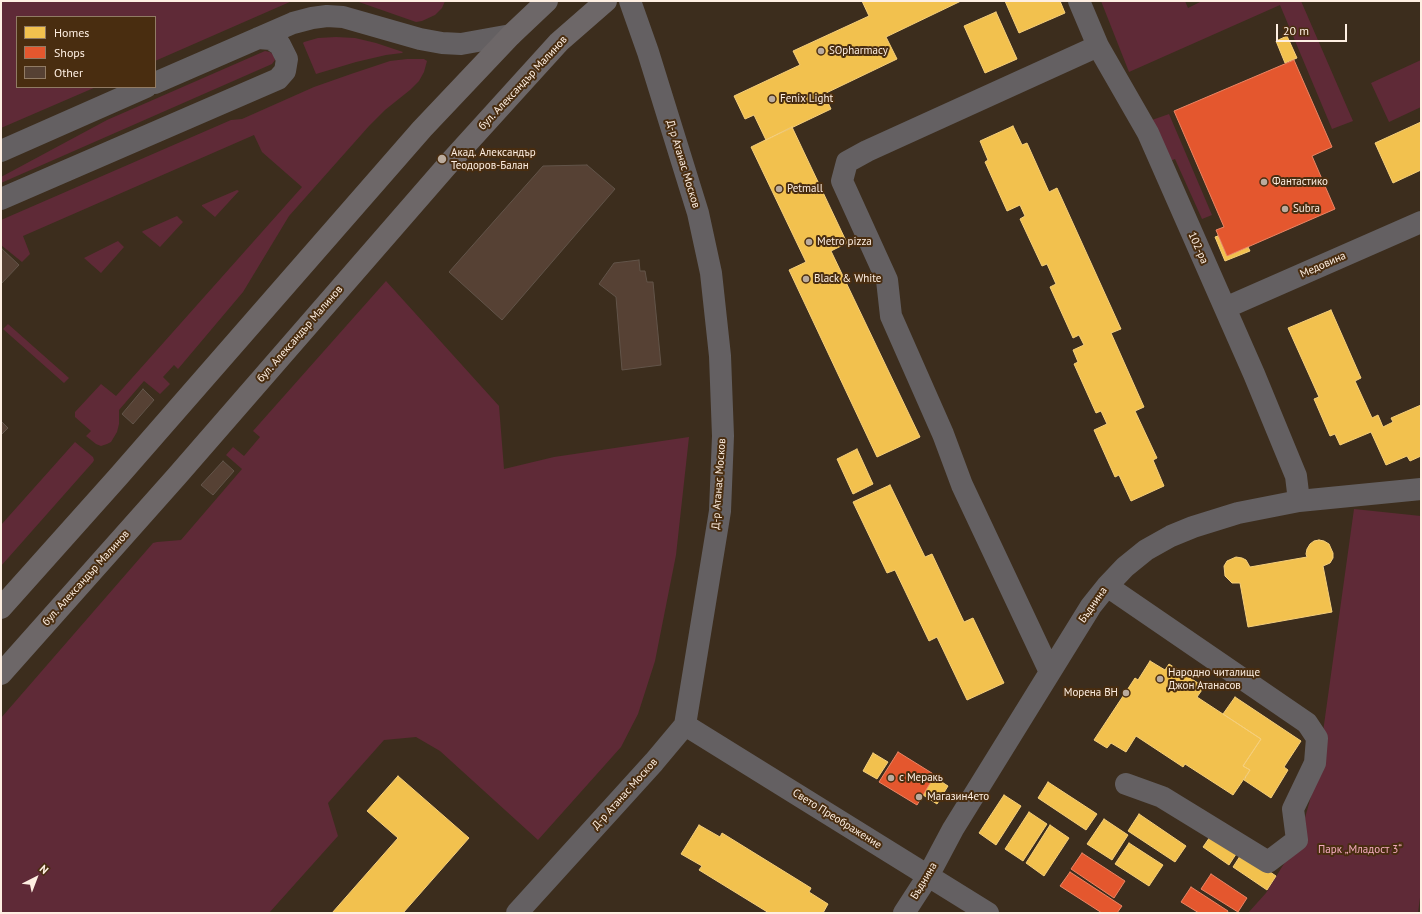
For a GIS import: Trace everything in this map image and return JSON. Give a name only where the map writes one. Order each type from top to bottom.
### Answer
[{"type":"main road","points":[[1,608],[118,477],[422,129],[511,35],[547,1]]},
{"type":"main road","name":"бул. Александър Малинов","points":[[1,674],[172,482],[462,149],[559,42],[606,1]]},
{"type":"street","name":"Д-р Атанас Москов","points":[[517,913],[654,762],[685,725],[720,511],[723,436],[720,356],[712,273],[698,213],[648,52],[630,1]]},
{"type":"street","name":"102-ра","points":[[1080,1],[1098,46],[1148,133],[1254,374],[1296,476],[1299,501]]},
{"type":"street","points":[[156,83],[293,23],[312,18],[328,16],[343,17],[420,39],[442,43],[461,44],[511,35]]},
{"type":"street","points":[[1,199],[278,79],[285,71],[287,60],[280,45],[271,39],[258,38]]},
{"type":"street","points":[[1050,672],[962,485],[943,434],[892,316],[887,280],[842,181],[847,162],[854,158],[1098,46]]},
{"type":"street","points":[[1,151],[144,88]]},
{"type":"street","name":"Медовина","points":[[1225,308],[1421,222]]},
{"type":"street","name":"Бъднина","points":[[904,913],[928,876],[952,829],[1091,606],[1106,586],[1125,567],[1146,550],[1193,526],[1238,513],[1299,501],[1421,489]]},
{"type":"street","points":[[1106,586],[1307,723],[1317,738],[1315,763],[1293,809],[1297,840],[1268,862],[1162,797],[1126,784]]},
{"type":"street","name":"Свето Преображение","points":[[685,725],[988,913]]},
{"type":"green space","points":[[1,1],[292,1],[156,61],[156,16],[16,16],[16,88],[94,88],[1,128]]},
{"type":"green space","points":[[356,1],[445,1],[442,8],[435,15],[416,22]]},
{"type":"green space","points":[[1101,1],[1185,1],[1188,8],[1202,1],[1301,1],[1353,121],[1332,129],[1280,5],[1129,72]]},
{"type":"green space","points":[[318,38],[355,38],[403,52],[356,62],[316,74],[303,43]]},
{"type":"green space","points":[[265,51],[274,55],[275,60],[272,64],[1,183],[1,177],[107,120]]},
{"type":"green space","points":[[424,59],[427,61],[424,72],[419,81],[369,126],[289,216],[243,292],[178,369],[174,365],[163,377],[170,384],[160,394],[144,381],[119,410],[119,424],[117,432],[111,442],[101,446],[86,436],[91,431],[75,417],[75,412],[101,384],[116,396],[302,187],[262,152],[254,135],[23,236],[30,254],[22,262],[1,245],[1,220],[231,120],[242,119],[314,87],[390,61]]},
{"type":"green space","points":[[1421,60],[1421,107],[1389,122],[1371,83]]},
{"type":"green space","points":[[1169,114],[1212,215],[1202,219],[1175,159],[1170,161],[1152,120]]},
{"type":"green space","points":[[237,190],[239,191],[215,217],[202,206],[202,205]]},
{"type":"green space","points":[[177,216],[183,222],[160,247],[142,232],[143,231]]},
{"type":"green space","points":[[118,241],[124,247],[101,273],[84,258]]},
{"type":"green space","points":[[386,281],[499,406],[504,469],[554,457],[689,437],[676,555],[655,661],[638,714],[621,747],[538,840],[440,751],[416,737],[384,740],[328,803],[338,836],[269,913],[1,913],[1,718],[153,543],[181,540],[242,469],[226,455],[233,447],[244,456],[260,437],[253,431]]},
{"type":"green space","points":[[8,324],[69,378],[64,383],[3,329]]},
{"type":"green space","points":[[75,442],[93,457],[93,462],[1,566],[1,525]]},
{"type":"green space","name":"Парк „Младост 3“","points":[[1354,509],[1421,516],[1421,890],[1418,913],[1248,913],[1266,893],[1299,839],[1317,775]]},
{"type":"building: Homes","points":[[862,1],[961,1],[886,37],[897,59],[824,94],[831,109],[766,140],[754,115],[745,119],[734,96],[800,65],[793,51],[869,16]]},
{"type":"building: Homes","points":[[1005,1],[1060,1],[1065,13],[1019,33]]},
{"type":"building: Homes","points":[[996,12],[1017,59],[985,73],[964,26]]},
{"type":"building: Homes","points":[[1287,36],[1297,58],[1285,63],[1276,41]]},
{"type":"building: Homes","points":[[1421,122],[1421,170],[1393,183],[1375,143]]},
{"type":"building: Homes","points":[[1013,126],[1022,145],[1027,143],[1049,192],[1057,188],[1121,329],[1111,333],[1144,407],[1135,411],[1157,458],[1153,460],[1164,486],[1131,501],[1119,475],[1115,477],[1094,430],[1107,424],[1101,411],[1096,413],[1074,364],[1078,362],[1073,350],[1084,345],[1079,335],[1073,338],[1050,287],[1056,284],[1047,264],[1042,266],[1020,219],[1025,216],[1020,205],[1007,211],[985,162],[988,160],[980,141]]},
{"type":"building: Homes","points":[[792,127],[847,243],[831,251],[920,437],[877,457],[789,270],[806,262],[751,147]]},
{"type":"building: Homes","points":[[1218,236],[1227,256],[1248,247],[1250,251],[1225,261],[1215,237]]},
{"type":"building: Homes","points":[[1331,310],[1361,378],[1355,381],[1372,418],[1378,415],[1383,427],[1393,422],[1391,418],[1421,405],[1421,456],[1410,461],[1407,456],[1386,465],[1371,432],[1340,445],[1335,434],[1330,436],[1314,399],[1319,397],[1288,328]]},
{"type":"building: Homes","points":[[857,449],[873,484],[853,494],[837,459]]},
{"type":"building: Homes","points":[[890,485],[925,557],[932,554],[964,622],[973,618],[1004,683],[967,700],[937,637],[929,641],[895,570],[887,573],[853,502]]},
{"type":"building: Homes","points":[[1319,540],[1329,544],[1333,553],[1333,558],[1330,563],[1323,566],[1332,612],[1248,627],[1240,583],[1232,583],[1225,576],[1224,566],[1227,561],[1236,557],[1242,558],[1246,560],[1250,567],[1307,557],[1307,549],[1310,544]]},
{"type":"building: Homes","points":[[1150,661],[1165,670],[1169,664],[1204,687],[1197,697],[1261,739],[1243,766],[1250,770],[1233,795],[1185,764],[1183,767],[1136,736],[1126,752],[1111,743],[1107,748],[1094,740],[1135,678],[1138,680]]},
{"type":"building: Homes","points":[[1235,697],[1301,741],[1284,767],[1288,770],[1271,798],[1244,780],[1250,770],[1243,766],[1261,739],[1223,714]]},
{"type":"building: Homes","points":[[873,753],[888,762],[877,779],[863,771]]},
{"type":"building: Homes","points":[[398,776],[469,838],[403,913],[332,913],[398,838],[367,811]]},
{"type":"building: Homes","points":[[934,777],[948,786],[937,804],[923,795]]},
{"type":"building: Homes","points":[[1048,782],[1097,814],[1086,830],[1038,798]]},
{"type":"building: Homes","points":[[1004,795],[1021,806],[996,845],[979,833]]},
{"type":"building: Homes","points":[[1029,812],[1047,824],[1023,861],[1005,849]]},
{"type":"building: Homes","points":[[1139,814],[1186,846],[1175,862],[1128,831]]},
{"type":"building: Homes","points":[[1104,819],[1128,835],[1112,860],[1087,844]]},
{"type":"building: Homes","points":[[699,825],[720,837],[722,833],[811,888],[809,892],[828,904],[823,913],[769,913],[699,870],[702,866],[681,854]]},
{"type":"building: Homes","points":[[1050,825],[1069,838],[1044,876],[1026,863]]},
{"type":"building: Homes","points":[[1212,834],[1238,851],[1229,865],[1203,847]]},
{"type":"building: Homes","points":[[1129,843],[1163,865],[1149,886],[1115,864]]},
{"type":"building: Homes","points":[[1242,853],[1276,876],[1267,890],[1233,867]]},
{"type":"building: Shops","name":"Фантастико","points":[[1294,60],[1332,147],[1312,156],[1335,209],[1227,256],[1216,230],[1224,227],[1174,111]]},
{"type":"building: Shops","points":[[898,752],[935,775],[917,805],[879,782]]},
{"type":"building: Shops","points":[[1082,853],[1125,881],[1114,898],[1071,869]]},
{"type":"building: Shops","points":[[1070,872],[1122,906],[1117,913],[1102,913],[1060,886]]},
{"type":"building: Shops","points":[[1211,874],[1247,898],[1238,912],[1201,889]]},
{"type":"building: Shops","points":[[1191,887],[1228,911],[1227,913],[1199,913],[1181,902]]},
{"type":"building: Other","points":[[587,165],[615,189],[502,320],[449,272],[543,166]]},
{"type":"building: Other","points":[[2,249],[19,265],[1,284],[1,250]]},
{"type":"building: Other","points":[[639,260],[640,271],[645,271],[647,282],[653,282],[661,365],[622,370],[616,297],[599,284],[614,263]]},
{"type":"building: Other","points":[[143,389],[154,400],[133,424],[122,414]]},
{"type":"building: Other","points":[[1,421],[8,428],[2,434],[1,434]]},
{"type":"building: Other","points":[[223,461],[234,471],[213,495],[201,485]]},
{"type":"place","name":"SOpharmacy","points":[[821,51]]},
{"type":"place","name":"Fenix Light","points":[[772,99]]},
{"type":"place","name":"Акад. Александър Теодоров-Балан","points":[[442,159]]},
{"type":"place","name":"Фантастико","points":[[1264,182]]},
{"type":"place","name":"Petmall","points":[[779,189]]},
{"type":"place","name":"Subra","points":[[1285,209]]},
{"type":"place","name":"Metro pizza","points":[[809,242]]},
{"type":"place","name":"Black & White","points":[[806,279]]},
{"type":"place","name":"Народно читалище Джон Атанасов","points":[[1160,679]]},
{"type":"place","name":"Морена ВН","points":[[1126,693]]},
{"type":"place","name":"с Меракь","points":[[891,778]]},
{"type":"place","name":"Магазин4ето","points":[[919,797]]}]
